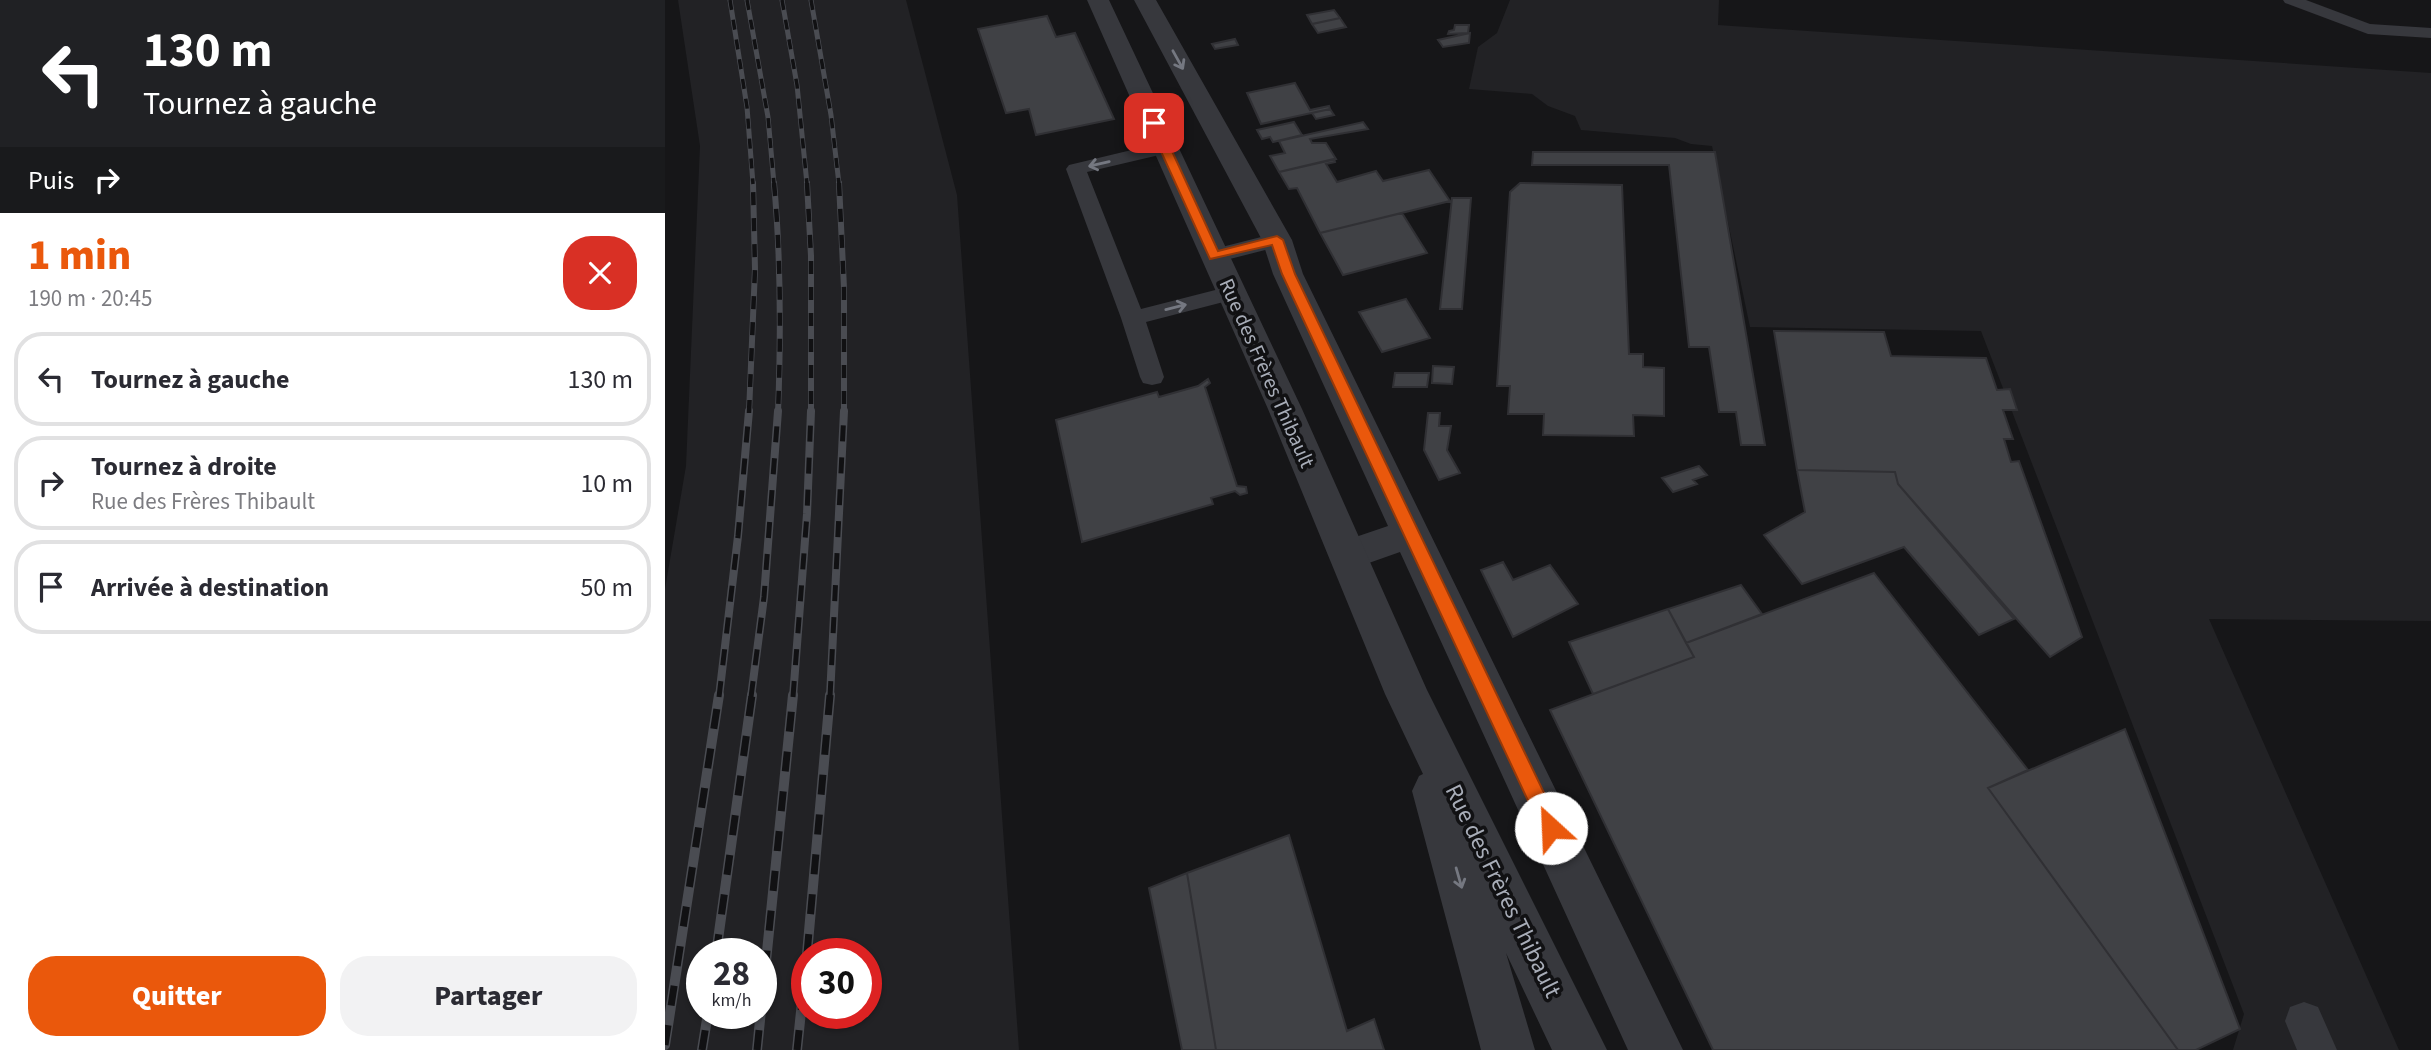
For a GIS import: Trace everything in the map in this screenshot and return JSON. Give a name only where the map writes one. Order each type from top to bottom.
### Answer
[{"type":"street","name":"Rue des Frères Thibault","points":[[1098,0],[1349,555],[1407,694],[1580,1050]]},
{"type":"street","points":[[1145,0],[1277,240],[1288,274],[1656,1050]]},
{"type":"street","points":[[1349,555],[1410,533]]},
{"type":"street","name":"Rue des Frères Thibault","points":[[1407,694],[1508,1050]]},
{"type":"lane","points":[[2291,0],[2368,29],[2431,33]]},
{"type":"lane","points":[[1152,377],[1133,318],[1076,169],[1165,148]]},
{"type":"lane","points":[[1214,256],[1277,240]]},
{"type":"lane","points":[[1133,318],[1231,293]]},
{"type":"shaded area","points":[[678,0],[906,0],[957,195],[1019,1050],[665,1050],[665,589],[686,466],[700,146]]},
{"type":"shaded area","points":[[1510,0],[1719,0],[1718,25],[2431,73],[2431,621],[2209,619],[2399,1050],[2233,1050],[2244,1014],[1981,331],[1750,327],[1712,146],[1691,144],[1675,138],[1581,130],[1575,116],[1548,106],[1532,94],[1469,89],[1478,47],[1497,33]]},
{"type":"building","points":[[1334,10],[1340,18],[1312,24],[1307,15]]},
{"type":"building","points":[[1047,16],[1056,37],[1075,33],[1114,119],[1036,135],[1029,109],[1006,113],[978,29]]},
{"type":"building","points":[[1340,18],[1346,27],[1318,33],[1312,24]]},
{"type":"building","points":[[1455,25],[1469,25],[1468,33],[1448,34],[1454,30]]},
{"type":"building","points":[[1470,33],[1469,43],[1443,47],[1438,40]]},
{"type":"building","points":[[1235,39],[1238,45],[1215,49],[1212,44]]},
{"type":"building","points":[[1295,83],[1310,110],[1329,106],[1330,109],[1261,124],[1247,93]]},
{"type":"building","points":[[1330,109],[1334,115],[1316,119],[1312,113]]},
{"type":"building","points":[[1294,122],[1302,135],[1273,142],[1270,137],[1262,139],[1257,130]]},
{"type":"building","points":[[1363,122],[1368,129],[1310,139],[1312,143],[1326,143],[1336,159],[1279,172],[1270,156],[1285,153],[1279,141]]},
{"type":"building","points":[[1533,152],[1715,152],[1765,445],[1741,445],[1736,412],[1719,412],[1709,347],[1689,347],[1669,165],[1532,165]]},
{"type":"building","points":[[1334,159],[1335,162],[1326,164],[1337,182],[1376,171],[1383,181],[1429,170],[1450,201],[1320,233],[1297,188],[1289,189],[1279,172]]},
{"type":"building","points":[[1520,183],[1622,185],[1629,354],[1643,354],[1643,367],[1664,368],[1664,416],[1633,415],[1634,436],[1543,435],[1544,414],[1508,414],[1510,386],[1497,386],[1510,192]]},
{"type":"building","points":[[1452,198],[1471,198],[1462,309],[1440,309]]},
{"type":"building","points":[[1402,213],[1427,253],[1343,275],[1320,233]]},
{"type":"building","points":[[1406,299],[1430,338],[1382,352],[1359,312]]},
{"type":"building","points":[[1774,331],[1884,332],[1891,356],[1986,358],[1997,390],[2010,389],[2017,410],[2003,410],[2013,439],[2004,439],[2011,462],[2019,461],[2082,637],[2050,657],[1898,484],[1895,472],[1797,470]]},
{"type":"building","points":[[1433,366],[1454,367],[1452,384],[1432,383]]},
{"type":"building","points":[[1395,373],[1429,373],[1427,387],[1393,387]]},
{"type":"building","points":[[1208,379],[1210,383],[1205,387],[1237,486],[1246,487],[1247,493],[1240,495],[1235,491],[1211,498],[1213,504],[1082,542],[1056,420],[1157,392],[1159,397],[1198,386]]},
{"type":"building","points":[[1428,413],[1440,413],[1439,426],[1451,426],[1447,450],[1460,473],[1439,480],[1424,450]]},
{"type":"building","points":[[1699,466],[1707,475],[1693,480],[1697,484],[1673,492],[1662,478]]},
{"type":"building","points":[[1797,470],[1895,472],[1898,484],[2014,619],[1979,635],[1904,547],[1802,584],[1764,535],[1805,512]]},
{"type":"building","points":[[1503,562],[1513,580],[1550,565],[1578,604],[1513,637],[1481,570]]},
{"type":"building","points":[[1874,573],[2028,770],[1988,788],[2178,1050],[1713,1050],[1550,710],[1694,657],[1686,643]]},
{"type":"building","points":[[1741,585],[1762,614],[1686,643],[1668,609]]},
{"type":"building","points":[[1668,609],[1694,657],[1593,694],[1569,642]]},
{"type":"building","points":[[2125,729],[2240,1029],[2196,1050],[2178,1050],[1988,788]]},
{"type":"building","points":[[1289,835],[1347,1031],[1374,1019],[1384,1050],[1216,1050],[1187,873]]},
{"type":"building","points":[[1187,873],[1216,1050],[1182,1050],[1149,888]]},
{"type":"railway","points":[[730,0],[747,107],[753,184]]},
{"type":"railway","points":[[747,0],[768,117],[774,184]]},
{"type":"railway","points":[[782,0],[797,85],[807,184]]},
{"type":"railway","points":[[811,0],[831,115],[839,184]]},
{"type":"railway","points":[[749,413],[755,269],[753,183]]},
{"type":"railway","points":[[774,183],[780,298],[778,413]]},
{"type":"railway","points":[[807,183],[811,256],[811,411]]},
{"type":"railway","points":[[839,183],[844,288],[844,411]]},
{"type":"railway","points":[[719,697],[738,536],[749,411]]},
{"type":"railway","points":[[751,697],[764,597],[778,411]]},
{"type":"railway","points":[[793,697],[807,514],[811,411]]},
{"type":"railway","points":[[830,697],[844,411]]},
{"type":"railway","points":[[665,1045],[719,695]]},
{"type":"railway","points":[[718,938],[752,695]]},
{"type":"railway","points":[[757,1050],[793,695]]},
{"type":"railway","points":[[797,1050],[830,695]]},
{"type":"railway","points":[[702,1050],[705,1029]]},
{"type":"route","points":[[1154,123],[1214,256],[1277,240],[1288,274],[1551,828]]}]
